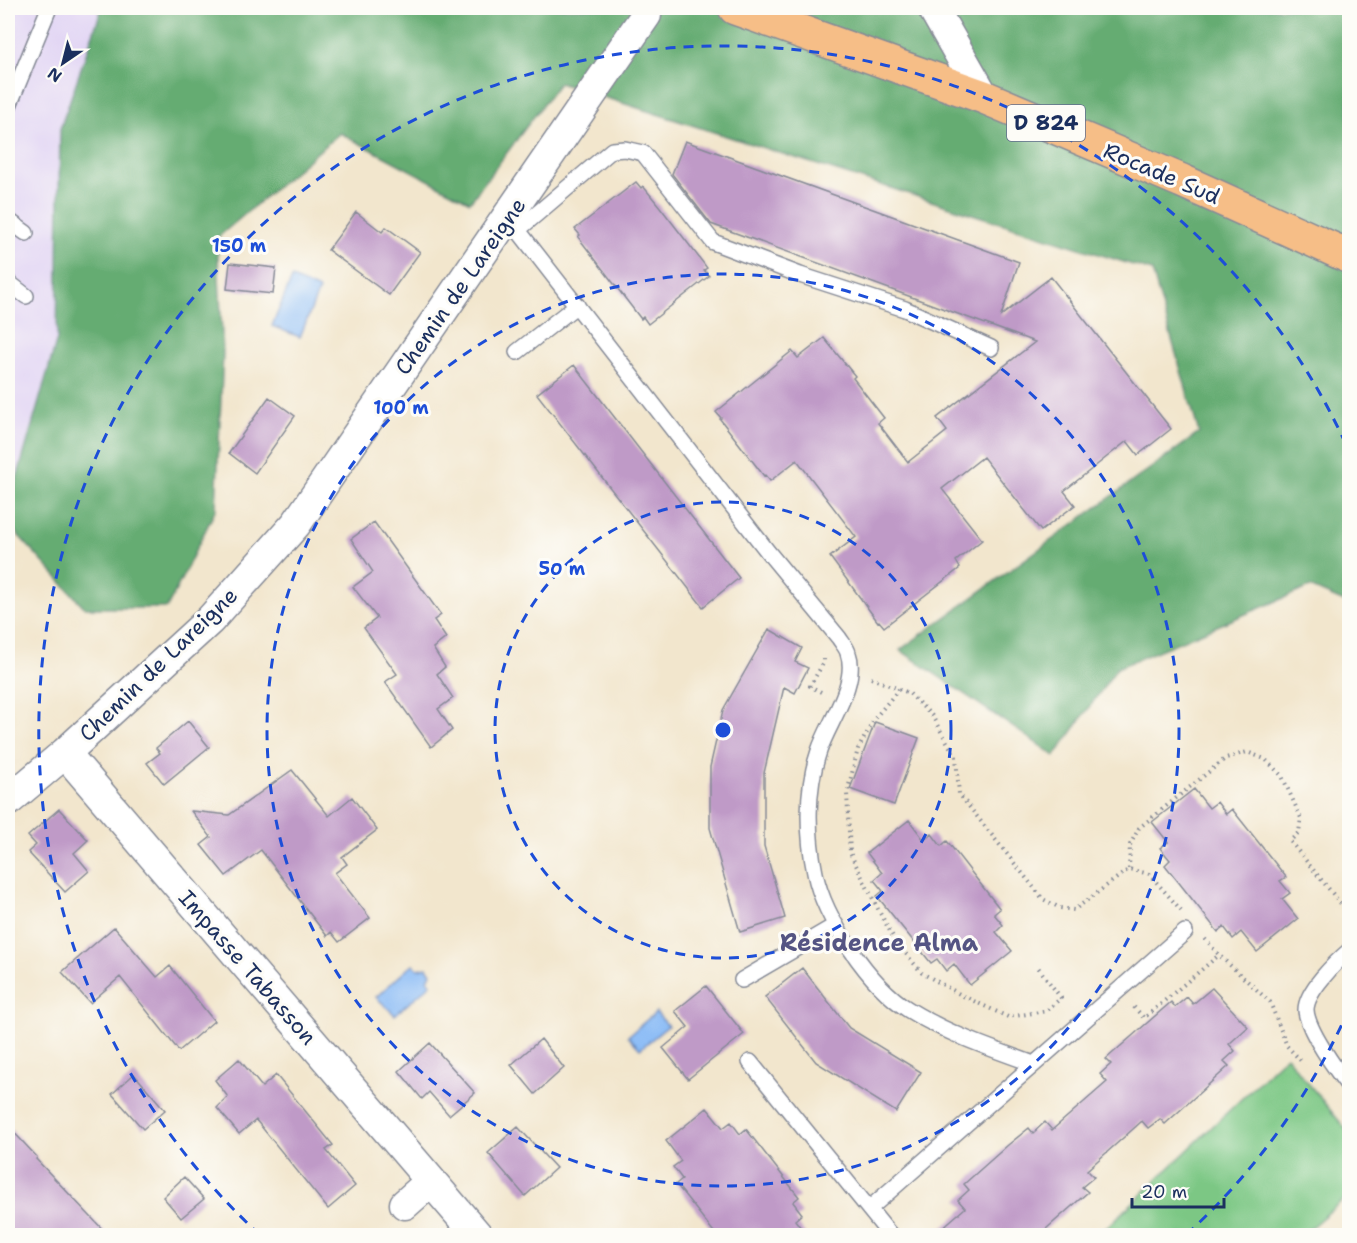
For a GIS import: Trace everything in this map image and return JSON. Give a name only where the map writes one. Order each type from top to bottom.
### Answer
[{"type":"main road","name":"Rocade Sud","points":[[756,10],[984,97],[1182,181],[1350,257]]},
{"type":"street","points":[[933,8],[984,97]]},
{"type":"street","name":"Chemin de Lareigne","points":[[8,801],[65,753],[210,620],[296,524],[513,223],[646,15]]},
{"type":"street","name":"Impasse Tabasson","points":[[65,753],[478,1236]]},
{"type":"street","points":[[405,1204],[431,1181]]},
{"type":"lane","points":[[8,108],[49,8]]},
{"type":"lane","points":[[991,348],[905,309],[801,275],[713,242],[643,153],[625,149],[612,150],[513,223],[848,652],[851,669],[848,687],[827,729],[810,788],[809,825],[815,875],[836,924],[864,969],[886,992],[908,1009],[969,1040],[1034,1064]]},
{"type":"lane","points":[[8,220],[26,233]]},
{"type":"lane","points":[[8,282],[26,296]]},
{"type":"lane","points":[[517,352],[577,305]]},
{"type":"lane","points":[[742,980],[836,924]]},
{"type":"lane","points":[[869,1209],[1120,989],[1193,932]]},
{"type":"lane","points":[[1350,950],[1319,981],[1306,1009],[1312,1029],[1350,1088]]},
{"type":"lane","points":[[750,1062],[891,1236]]},
{"type":"path","points":[[851,669],[909,693],[932,716],[956,757],[959,794],[1043,899],[1060,908],[1074,910],[1129,869]]},
{"type":"path","points":[[899,689],[875,718],[858,749],[847,793],[850,853],[896,942],[922,973],[963,996],[1008,1017],[1046,1011],[1061,998],[1037,966]]},
{"type":"path","points":[[1129,869],[1130,845],[1139,828],[1227,758],[1247,752],[1265,759],[1282,776],[1301,818],[1299,832],[1290,841],[1350,915]]},
{"type":"path","points":[[1129,869],[1149,874],[1186,916]]},
{"type":"path","points":[[1193,932],[1269,1002],[1287,1046],[1303,1063]]},
{"type":"path","points":[[1120,989],[1144,1018],[1219,955]]},
{"type":"shaded area","points":[[8,8],[102,8],[60,129],[57,339],[8,509]]},
{"type":"green space","points":[[102,8],[1349,8],[1349,604],[1310,587],[1117,668],[1055,756],[900,650],[1199,433],[1152,271],[559,83],[470,202],[340,133],[217,238],[223,353],[216,509],[167,608],[85,608],[8,524],[8,509],[57,339],[60,129]]},
{"type":"green space","points":[[1286,1056],[1349,1133],[1349,1195],[1302,1235],[1099,1235]]},
{"type":"water","points":[[292,278],[319,290],[300,337],[272,326]]},
{"type":"water","points":[[413,964],[418,969],[427,967],[431,973],[428,980],[431,984],[395,1015],[376,997]]},
{"type":"water","points":[[656,1012],[668,1026],[640,1049],[628,1036]]},
{"type":"building","points":[[685,141],[1019,262],[1001,316],[1051,277],[1171,429],[1138,455],[1127,441],[1064,491],[1075,505],[1041,531],[983,457],[942,489],[982,540],[956,561],[960,568],[884,627],[830,557],[856,537],[797,460],[770,481],[716,412],[792,351],[798,358],[824,338],[855,376],[853,378],[884,418],[878,423],[908,462],[947,431],[937,418],[1035,342],[711,224],[672,174]]},
{"type":"building","points":[[636,182],[641,188],[643,186],[660,207],[707,268],[704,270],[709,276],[648,324],[643,317],[641,319],[578,237],[580,235],[575,229]]},
{"type":"building","points":[[356,212],[382,232],[386,227],[420,252],[389,295],[328,250]]},
{"type":"building","points":[[230,263],[276,268],[273,294],[227,289]]},
{"type":"building","points":[[574,365],[739,578],[703,607],[537,394]]},
{"type":"building","points":[[269,397],[295,416],[255,473],[229,453]]},
{"type":"building","points":[[374,522],[441,615],[434,620],[446,638],[433,648],[445,667],[437,674],[453,698],[438,709],[452,730],[431,747],[385,682],[397,674],[364,628],[377,618],[353,587],[373,572],[351,539]]},
{"type":"building","points":[[769,629],[802,648],[795,662],[808,668],[795,693],[784,687],[764,773],[764,846],[785,918],[740,932],[710,828],[710,767],[723,710]]},
{"type":"building","points":[[188,721],[209,747],[164,784],[147,763],[160,753],[156,748]]},
{"type":"building","points":[[875,722],[919,738],[894,805],[850,789]]},
{"type":"building","points":[[292,770],[329,816],[352,797],[377,830],[342,857],[347,864],[335,873],[370,918],[339,942],[331,932],[327,936],[261,850],[226,876],[201,845],[211,837],[191,811],[229,815]]},
{"type":"building","points":[[1194,789],[1209,808],[1217,802],[1226,814],[1232,809],[1286,877],[1280,881],[1290,893],[1282,899],[1298,919],[1257,952],[1241,932],[1233,939],[1224,927],[1218,932],[1165,865],[1170,860],[1160,848],[1168,842],[1152,822]]},
{"type":"building","points":[[59,809],[88,840],[74,853],[89,871],[65,892],[28,852],[36,845],[28,836]]},
{"type":"building","points":[[909,820],[924,840],[932,834],[941,846],[947,841],[1000,909],[994,914],[1003,925],[996,932],[1012,951],[970,985],[954,964],[946,971],[937,959],[931,963],[877,896],[883,891],[874,880],[882,873],[867,853]]},
{"type":"building","points":[[114,927],[157,977],[170,966],[214,1021],[179,1051],[120,977],[90,1003],[62,972]]},
{"type":"building","points":[[802,968],[849,1028],[921,1072],[896,1112],[816,1062],[765,997]]},
{"type":"building","points":[[706,986],[744,1034],[688,1079],[663,1048],[688,1027],[675,1011]]},
{"type":"building","points":[[1212,988],[1248,1027],[1229,1044],[1235,1051],[1224,1061],[1229,1066],[1165,1124],[1160,1119],[1148,1128],[1142,1121],[1087,1170],[1094,1177],[1082,1187],[1088,1192],[1038,1236],[933,1236],[965,1208],[958,1200],[969,1190],[964,1184],[1029,1128],[1033,1133],[1045,1122],[1052,1130],[1107,1082],[1100,1074],[1111,1064],[1106,1059],[1171,1002],[1175,1007],[1187,997],[1193,1004]]},
{"type":"building","points":[[541,1039],[564,1068],[535,1094],[511,1065]]},
{"type":"building","points":[[430,1043],[475,1093],[449,1115],[429,1092],[422,1099],[399,1071]]},
{"type":"building","points":[[239,1059],[262,1087],[276,1075],[333,1145],[326,1150],[355,1186],[328,1209],[256,1120],[239,1134],[217,1108],[228,1097],[215,1080]]},
{"type":"building","points":[[134,1074],[165,1110],[143,1129],[112,1094]]},
{"type":"building","points":[[707,1108],[723,1128],[731,1122],[740,1134],[746,1129],[799,1197],[793,1202],[802,1214],[795,1220],[807,1236],[717,1236],[676,1184],[682,1179],[673,1167],[681,1161],[666,1141]]},
{"type":"building","points":[[8,1126],[37,1157],[36,1159],[109,1236],[8,1236]]},
{"type":"building","points":[[518,1127],[556,1168],[525,1196],[488,1153]]},
{"type":"building","points":[[184,1177],[204,1199],[181,1218],[163,1197]]},
{"type":"district","name":"Résidence Alma","points":[[879,943]]}]
